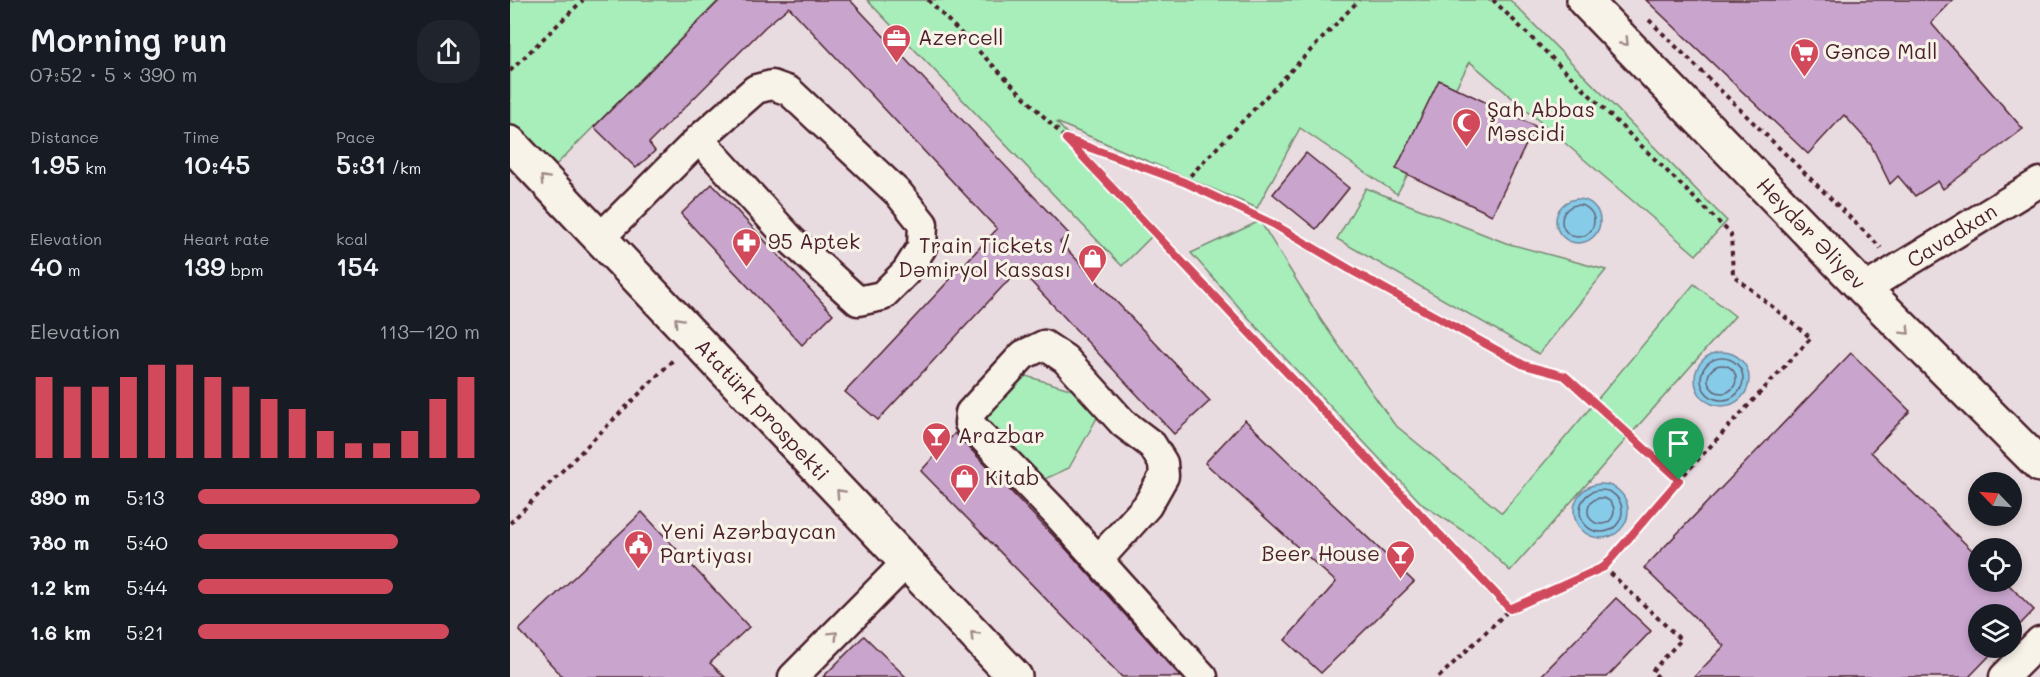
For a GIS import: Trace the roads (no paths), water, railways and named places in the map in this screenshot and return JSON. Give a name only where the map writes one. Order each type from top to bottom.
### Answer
[{"type":"main road","name":"Heydər Əliyev","points":[[1584,0],[1864,289],[2040,465]]},
{"type":"main road","name":"Atatürk prospekti","points":[[510,143],[1015,677]]},
{"type":"street","points":[[600,238],[699,139],[756,89],[772,85],[789,91],[899,194],[923,224],[922,247],[906,272],[882,296],[858,301],[792,241],[699,139]]},
{"type":"street","name":"Cavadxan","points":[[1864,289],[2040,182]]},
{"type":"street","points":[[1098,560],[1148,506],[1164,476],[1163,463],[1152,446],[1123,423],[1065,359],[1044,345],[1023,355],[970,413],[969,423],[1056,513],[1098,560],[1203,677]]},
{"type":"street","points":[[793,677],[906,563]]},
{"type":"street","points":[[2004,677],[2040,640]]},
{"type":"water","points":[[1578,199],[1593,206],[1600,221],[1593,236],[1578,243],[1563,236],[1556,221],[1563,206]]},
{"type":"water","points":[[1717,352],[1727,352],[1737,356],[1745,364],[1749,379],[1745,394],[1737,402],[1727,406],[1717,406],[1707,402],[1699,394],[1695,384],[1695,374],[1699,364],[1707,356]]},
{"type":"water","points":[[1596,484],[1606,484],[1616,488],[1624,496],[1628,511],[1624,526],[1616,534],[1606,538],[1596,538],[1586,534],[1578,526],[1574,516],[1574,506],[1578,496],[1586,488]]},
{"type":"place","name":"Azercell","points":[[897,64]]},
{"type":"place","name":"Gəncə Mall","points":[[1804,78]]},
{"type":"place","name":"Şah Abbas Məscidi","points":[[1466,148]]},
{"type":"place","name":"95 Aptek","points":[[747,268]]},
{"type":"place","name":"Train Tickets / Dəmiryol Kassası","points":[[1092,284]]},
{"type":"place","name":"Arazbar","points":[[937,462]]},
{"type":"place","name":"Кitab","points":[[964,504]]},
{"type":"place","name":"Yeni Azərbaycan Partiyası","points":[[639,570]]},
{"type":"place","name":"Beer House","points":[[1401,580]]}]
